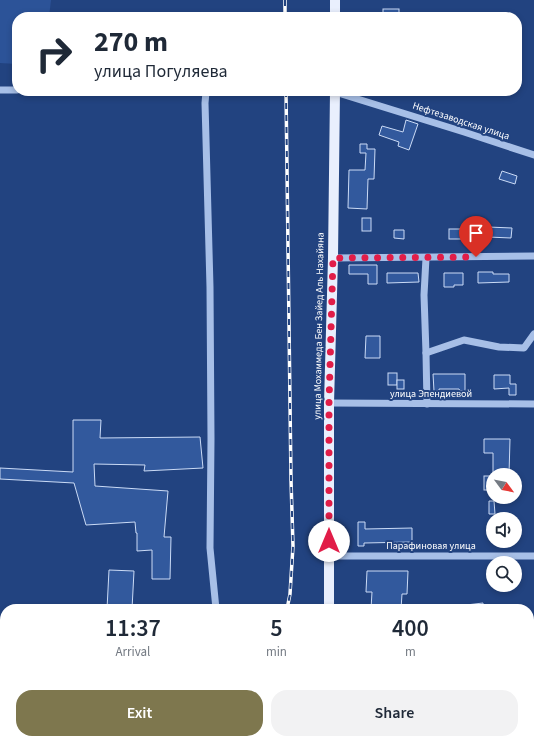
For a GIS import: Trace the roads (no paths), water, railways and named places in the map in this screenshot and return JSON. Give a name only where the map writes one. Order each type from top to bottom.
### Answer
[{"type":"main road","points":[[335,0],[336,12]]},
{"type":"main road","name":"улица Мохаммеда Бен Зайед Аль Нахайяна","points":[[329,604],[329,403],[336,96]]},
{"type":"street","points":[[0,90],[12,90]]},
{"type":"street","points":[[206,96],[210,310],[210,548],[216,604]]},
{"type":"street","name":"Нефтезаводская улица","points":[[349,96],[534,155]]},
{"type":"street","points":[[333,258],[534,256]]},
{"type":"street","points":[[426,258],[424,295],[427,404]]},
{"type":"street","points":[[426,353],[464,340],[499,347],[524,348],[534,334]]},
{"type":"street","name":"улица Эпендиевой","points":[[329,403],[534,404]]},
{"type":"street","name":"Парафиновая улица","points":[[329,556],[534,556]]},
{"type":"railway","points":[[285,0],[285,12]]},
{"type":"railway","points":[[286,96],[293,546],[288,604]]}]
